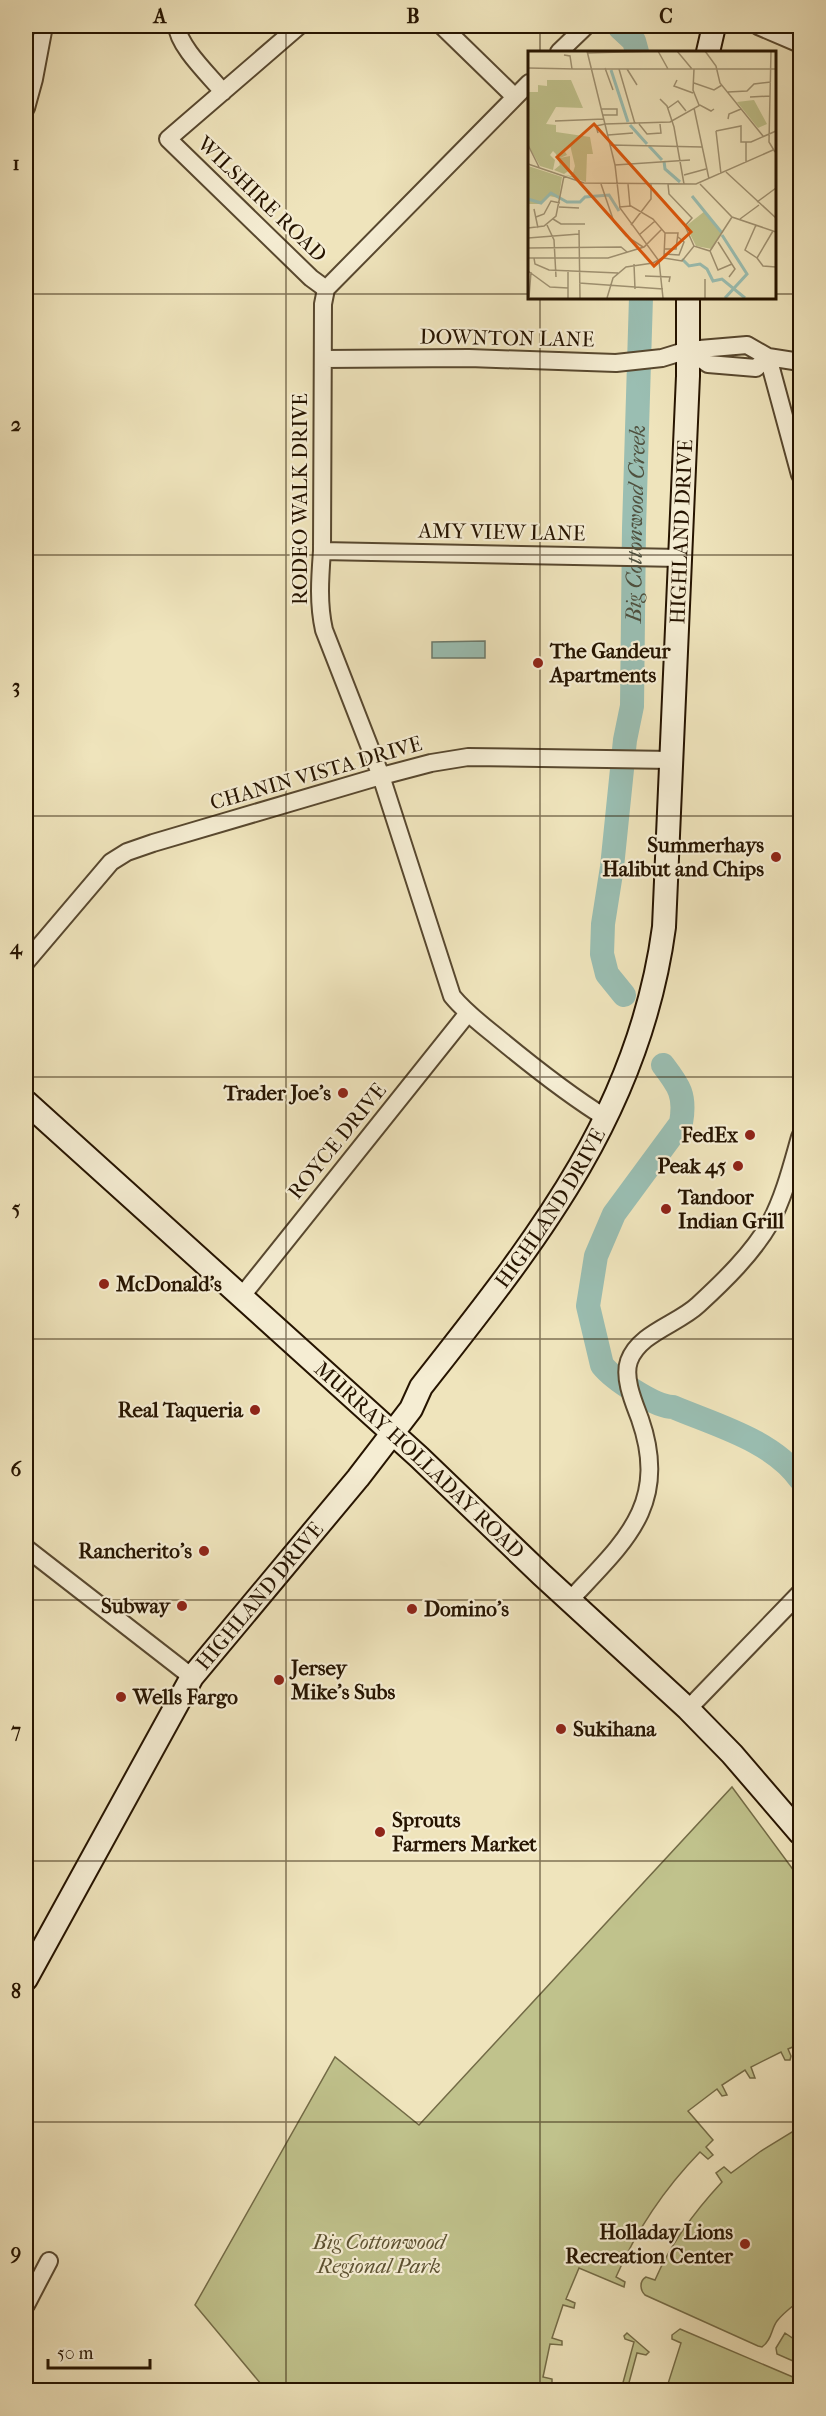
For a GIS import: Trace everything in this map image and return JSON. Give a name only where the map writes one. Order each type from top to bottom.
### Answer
[{"type":"main road","points":[[708,51],[714,26]]},
{"type":"main road","name":"HIGHLAND DRIVE","points":[[27,1972],[192,1677],[338,1502],[411,1409],[421,1388],[544,1226],[582,1164],[606,1118],[633,1057],[655,981],[666,901],[688,350],[688,298]]},
{"type":"main road","name":"MURRAY HOLLADAY ROAD","points":[[26,1102],[392,1433],[688,1709],[732,1754],[801,1833]]},
{"type":"street","points":[[26,108],[44,26]]},
{"type":"street","points":[[177,27],[183,44],[223,92],[299,26]]},
{"type":"street","points":[[442,26],[515,97]]},
{"type":"street","points":[[758,26],[801,44]]},
{"type":"street","points":[[561,51],[579,28]]},
{"type":"street","points":[[326,289],[528,84]]},
{"type":"street","name":"WILSHIRE ROAD","points":[[223,92],[168,140],[311,278],[326,289]]},
{"type":"street","name":"RODEO WALK DRIVE","points":[[326,289],[323,304],[322,551],[319,588],[324,630],[381,776],[452,996],[468,1013],[572,1097],[606,1118]]},
{"type":"street","name":"DOWNTON LANE","points":[[323,358],[469,358],[616,363],[662,358],[688,350],[747,345],[768,357],[801,362]]},
{"type":"street","points":[[768,357],[801,475]]},
{"type":"street","name":"AMY VIEW LANE","points":[[322,551],[680,558]]},
{"type":"street","name":"CHANIN VISTA DRIVE","points":[[26,962],[111,862],[127,852],[266,809],[431,763],[468,757],[672,760]]},
{"type":"street","name":"ROYCE DRIVE","points":[[241,1297],[468,1013]]},
{"type":"street","points":[[570,1600],[623,1544],[643,1508],[648,1491],[650,1470],[647,1446],[633,1399],[628,1375],[629,1360],[644,1341],[695,1307],[718,1286],[757,1242],[770,1222],[801,1137]]},
{"type":"street","points":[[26,1548],[192,1677]]},
{"type":"street","points":[[688,1709],[801,1593]]},
{"type":"street","points":[[26,2305],[49,2261]]},
{"type":"green space","name":"Big Cottonwood Regional Park","points":[[732,1787],[800,1879],[800,2044],[788,2049],[790,2060],[785,2060],[781,2052],[751,2067],[755,2078],[750,2078],[745,2070],[722,2085],[727,2095],[722,2096],[717,2089],[688,2111],[713,2140],[706,2147],[713,2155],[708,2159],[700,2152],[652,2210],[616,2277],[625,2282],[624,2287],[579,2268],[566,2299],[575,2303],[574,2308],[563,2305],[552,2338],[562,2341],[562,2345],[550,2344],[543,2377],[552,2379],[552,2383],[541,2383],[540,2390],[266,2390],[195,2305],[335,2057],[419,2125]]},
{"type":"green space","name":"Holladay Lions Recreation Center","points":[[800,2127],[800,2300],[777,2321],[765,2344],[762,2347],[758,2346],[645,2295],[641,2288],[642,2281],[646,2277],[655,2280],[684,2228],[722,2182],[716,2173],[724,2167],[731,2173]]},
{"type":"green space","points":[[680,2329],[800,2380],[800,2390],[666,2390],[681,2343],[672,2339],[672,2335]]},
{"type":"green space","points":[[627,2333],[649,2352],[646,2355],[637,2353],[627,2390],[621,2390],[634,2342],[625,2339],[624,2336]]},
{"type":"green space","points":[[785,2333],[794,2339],[800,2333],[800,2364],[777,2354],[776,2348]]},
{"type":"water","points":[[485,641],[485,658],[432,658],[432,642]]},
{"type":"waterway","name":"Big Cottonwood Creek","points":[[620,28],[634,41],[637,51]]},
{"type":"waterway","name":"Big Cottonwood Creek","points":[[624,995],[607,974],[602,954],[603,924],[612,867],[625,740],[632,706],[634,528],[641,298]]},
{"type":"waterway","name":"Big Cottonwood Creek","points":[[663,1065],[680,1091],[683,1105],[681,1123],[614,1214],[596,1256],[588,1306],[602,1365],[607,1371],[646,1397],[724,1427],[759,1444],[788,1465],[800,1479]]},
{"type":"place","name":"The Gandeur Apartments","points":[[538,663]]},
{"type":"place","name":"Summerhays Halibut and Chips","points":[[776,857]]},
{"type":"place","name":"Trader Joe's","points":[[343,1093]]},
{"type":"place","name":"FedEx","points":[[750,1135]]},
{"type":"place","name":"Peak 45","points":[[738,1166]]},
{"type":"place","name":"Tandoor Indian Grill","points":[[666,1209]]},
{"type":"place","name":"McDonald's","points":[[104,1284]]},
{"type":"place","name":"Real Taqueria","points":[[255,1410]]},
{"type":"place","name":"Rancherito's","points":[[204,1551]]},
{"type":"place","name":"Subway","points":[[182,1606]]},
{"type":"place","name":"Domino's","points":[[412,1609]]},
{"type":"place","name":"Jersey Mike's Subs","points":[[279,1680]]},
{"type":"place","name":"Wells Fargo","points":[[121,1697]]},
{"type":"place","name":"Sukihana","points":[[561,1729]]},
{"type":"place","name":"Sprouts Farmers Market","points":[[380,1832]]},
{"type":"place","name":"Holladay Lions Recreation Center","points":[[745,2244]]}]
